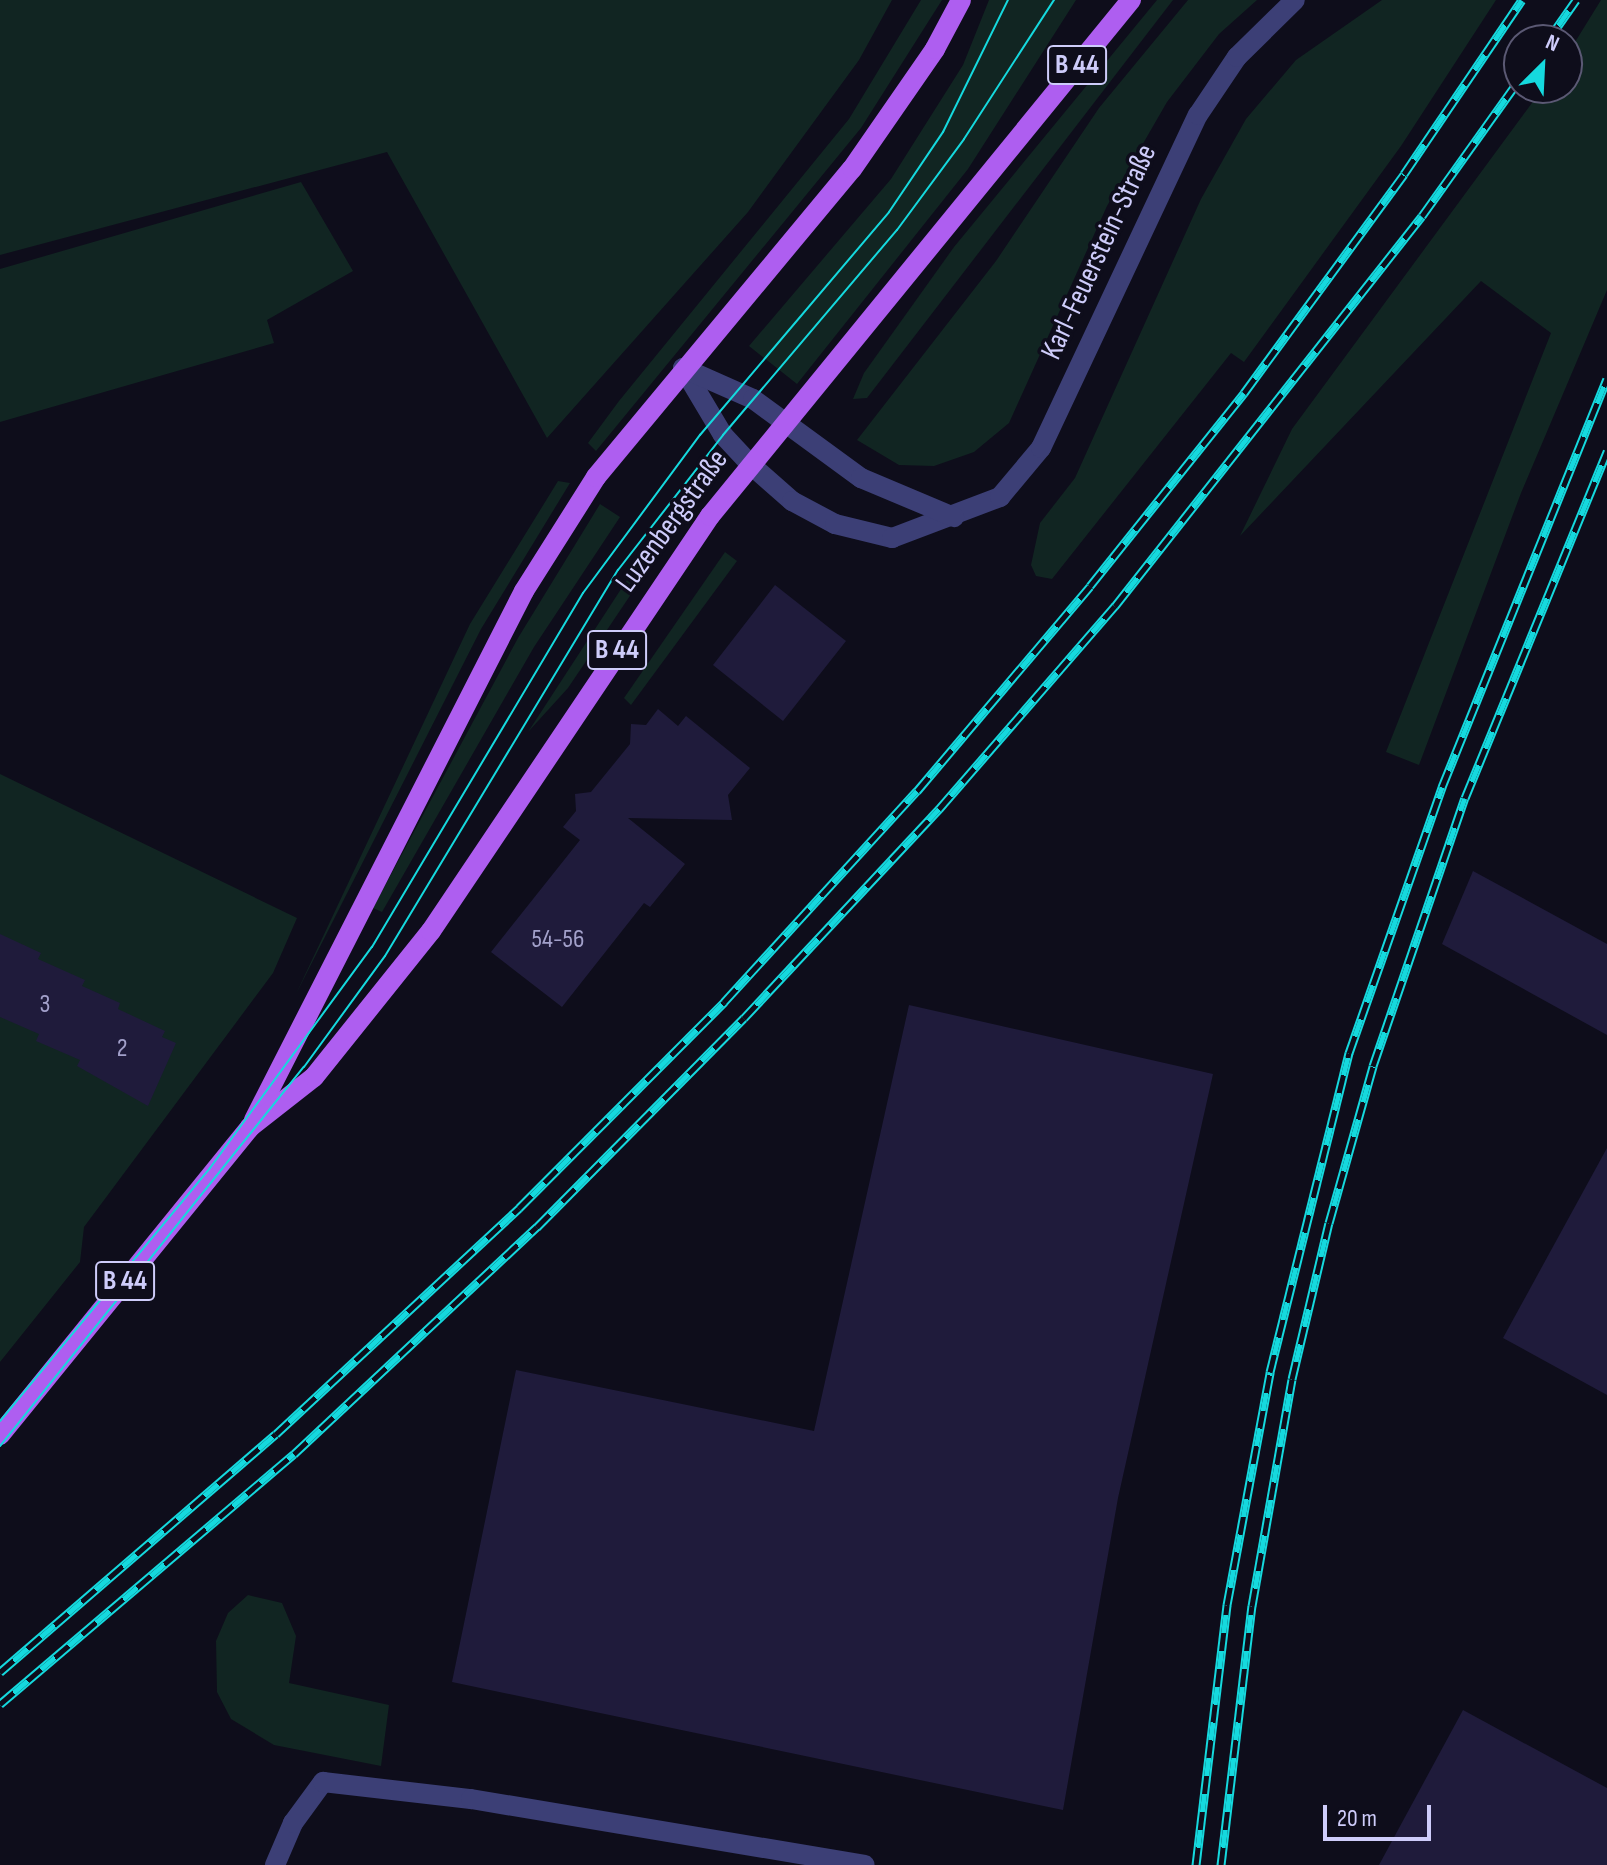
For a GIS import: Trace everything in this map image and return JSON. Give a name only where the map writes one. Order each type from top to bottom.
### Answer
[{"type":"main road","name":"Luzenbergstraße","points":[[0,1435],[250,1127],[524,591],[596,477],[683,368],[852,169],[935,49],[961,0]]},
{"type":"main road","name":"Luzenbergstraße","points":[[250,1127],[314,1077],[431,931],[635,622],[750,464],[789,422],[1131,0]]},
{"type":"street","name":"Karl-Feuerstein-Straße","points":[[683,368],[713,420],[750,464],[792,501],[835,524],[892,538],[1000,497],[1034,461],[1198,115],[1237,57],[1295,0]]},
{"type":"street","points":[[683,368],[789,422],[861,478],[954,517]]},
{"type":"street","points":[[275,1865],[293,1823],[323,1782],[511,1805],[864,1865]]},
{"type":"green space","points":[[0,0],[892,0],[859,60],[748,212],[547,438],[387,152],[0,255]]},
{"type":"green space","points":[[921,0],[942,0],[861,128],[596,451],[588,443],[849,119]]},
{"type":"green space","points":[[989,0],[1076,0],[968,169],[797,384],[749,346],[891,179],[963,65]]},
{"type":"green space","points":[[1157,0],[1173,0],[867,398],[853,399],[864,373],[954,247]]},
{"type":"green space","points":[[1188,0],[1257,0],[1219,34],[1167,102],[1107,206],[1009,423],[974,452],[934,466],[899,465],[857,440],[996,261],[1099,108]]},
{"type":"green space","points":[[1382,0],[1496,0],[1401,146],[1244,362],[1231,353],[1052,579],[1036,576],[1031,565],[1040,523],[1075,478],[1201,199],[1246,119],[1296,60]]},
{"type":"green space","points":[[1601,0],[1607,0],[1607,290],[1521,493],[1419,765],[1386,752],[1551,333],[1481,281],[1240,536],[1292,429],[1531,104],[1583,104],[1583,29]]},
{"type":"green space","points":[[301,182],[353,271],[267,320],[274,343],[0,422],[0,269]]},
{"type":"green space","points":[[558,481],[570,483],[481,629],[296,994],[470,624]]},
{"type":"green space","points":[[600,504],[620,517],[534,647],[382,912],[373,908],[518,638]]},
{"type":"green space","points":[[651,543],[656,557],[568,688],[528,732]]},
{"type":"green space","points":[[725,552],[737,561],[631,705],[624,698]]},
{"type":"green space","points":[[0,774],[297,918],[273,973],[84,1227],[80,1262],[0,1362]]},
{"type":"green space","points":[[248,1595],[282,1603],[296,1636],[289,1683],[389,1705],[381,1766],[274,1745],[231,1719],[217,1692],[216,1641],[228,1613]]},
{"type":"building","points":[[775,585],[846,641],[783,721],[713,665]]},
{"type":"building","points":[[658,709],[678,726],[686,716],[750,768],[728,795],[732,820],[628,818],[685,864],[650,907],[644,903],[562,1007],[491,952],[580,840],[563,827],[576,811],[575,794],[591,792],[630,744],[631,724],[646,725]]},
{"type":"building","points":[[1473,871],[1607,944],[1607,1035],[1442,944]]},
{"type":"building","points":[[0,934],[41,953],[38,959],[85,980],[82,986],[120,1003],[118,1009],[165,1031],[162,1037],[176,1043],[148,1106],[77,1066],[80,1060],[36,1041],[39,1034],[0,1017]]},
{"type":"building","points":[[909,1005],[1213,1074],[1118,1498],[1063,1810],[452,1682],[516,1370],[814,1431]]},
{"type":"building","points":[[1607,1148],[1607,1395],[1503,1338]]},
{"type":"building","points":[[1463,1710],[1607,1788],[1607,1865],[1379,1865]]},
{"type":"tram line","points":[[0,1421],[210,1168],[372,947],[583,593],[700,435],[889,212],[943,132],[1008,0]]},
{"type":"tram line","points":[[0,1446],[304,1067],[385,956],[618,570],[723,435],[897,230],[964,139],[1054,0]]},
{"type":"railway","points":[[0,1672],[276,1434],[519,1208],[724,1002],[917,791],[1090,586],[1244,393],[1404,174],[1522,0]]},
{"type":"railway","points":[[1559,24],[1576,0]]},
{"type":"railway","points":[[0,1704],[294,1454],[537,1227],[744,1018],[939,809],[1115,606],[1422,216],[1503,102]]},
{"type":"railway","points":[[1196,1865],[1227,1605],[1270,1372],[1349,1053],[1442,787],[1607,379]]},
{"type":"railway","points":[[1221,1865],[1252,1606],[1292,1379],[1329,1223],[1373,1066],[1465,798],[1607,451]]}]
